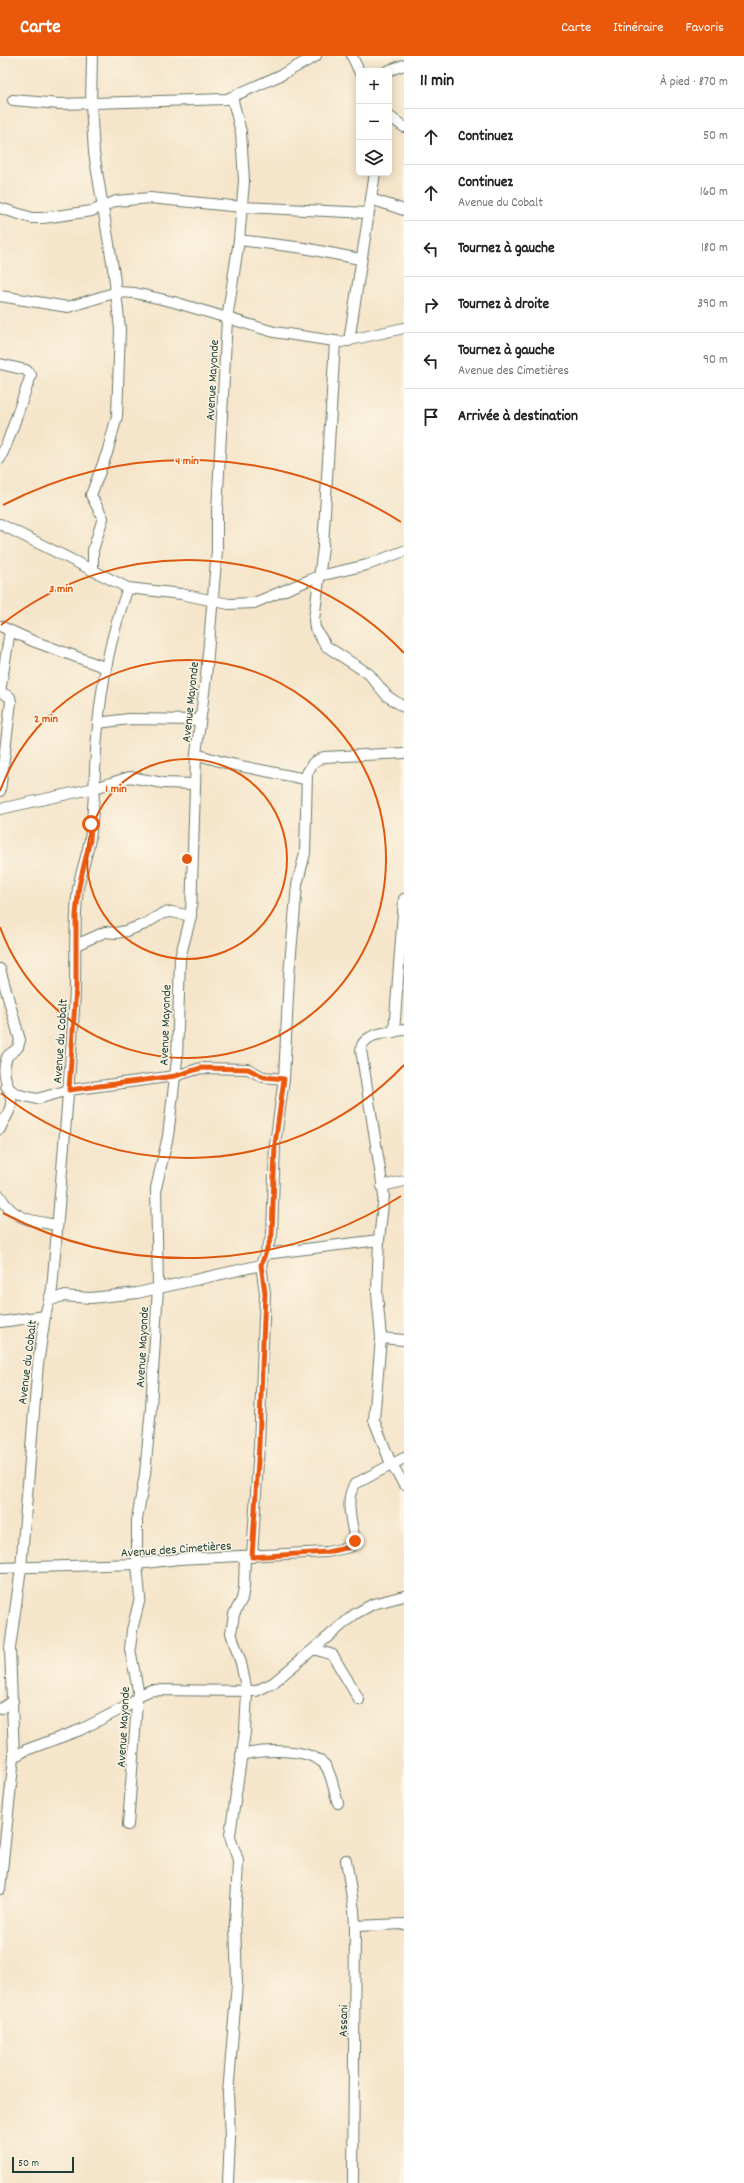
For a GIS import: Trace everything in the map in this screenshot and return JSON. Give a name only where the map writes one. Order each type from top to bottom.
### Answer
[{"type":"street","points":[[92,56],[91,104],[94,153],[117,292],[120,329],[119,394],[117,416],[91,495],[103,518],[93,550],[93,571]]},
{"type":"street","points":[[13,100],[60,104],[91,104],[198,101],[232,97],[284,74],[316,56]]},
{"type":"street","points":[[352,56],[358,68]]},
{"type":"street","points":[[392,69],[404,65]]},
{"type":"street","name":"Avenue Mayonde","points":[[128,1825],[137,1699],[136,1676],[130,1650],[132,1630],[140,1598],[137,1564],[137,1519],[145,1474],[150,1422],[158,1287],[156,1188],[168,1136],[175,1076],[180,958],[191,916],[194,784],[199,720],[213,601],[217,550],[217,511],[227,319],[239,240],[242,207],[244,170],[241,132],[232,97]]},
{"type":"street","points":[[392,118],[404,127]]},
{"type":"street","points":[[349,341],[360,259],[375,176]]},
{"type":"street","points":[[0,208],[37,219],[92,211],[103,205],[116,201],[150,198],[242,207],[368,213]]},
{"type":"street","points":[[371,199],[404,210]]},
{"type":"street","points":[[239,240],[304,248],[360,259]]},
{"type":"street","points":[[0,296],[68,308],[117,292],[144,294],[274,332],[335,341],[349,341],[404,328]]},
{"type":"street","points":[[335,341],[323,547],[314,620],[323,642],[328,648],[369,674],[387,696],[404,707]]},
{"type":"street","points":[[0,364],[26,370],[31,374],[0,459]]},
{"type":"street","points":[[0,524],[128,588],[181,594],[240,605],[254,603],[319,576],[367,565],[404,551]]},
{"type":"street","name":"Avenue du Cobalt","points":[[0,1889],[3,1835],[14,1757],[10,1648],[21,1568],[34,1405],[45,1316],[50,1301],[57,1226],[76,987],[76,945],[79,886],[90,840],[95,788],[98,723],[104,667],[128,588]]},
{"type":"street","points":[[0,626],[104,667]]},
{"type":"street","points":[[0,791],[12,702],[10,697],[0,692],[10,631]]},
{"type":"street","points":[[98,723],[140,718],[199,720]]},
{"type":"street","points":[[228,2183],[230,2137],[228,2094],[237,1983],[235,1924],[238,1862],[237,1853],[231,1842],[230,1835],[233,1824],[233,1809],[238,1790],[248,1692],[241,1663],[231,1633],[234,1614],[239,1606],[244,1587],[259,1445],[265,1293],[261,1265],[272,1235],[275,1144],[284,1079],[288,975],[294,917],[305,848],[306,779],[309,768],[324,757],[404,753]]},
{"type":"street","points":[[196,754],[226,764],[306,779]]},
{"type":"street","points":[[0,809],[95,788],[130,777],[163,782],[194,784]]},
{"type":"street","points":[[404,899],[399,1031],[366,1039],[361,1046],[384,1204],[379,1240],[378,1293],[381,1338],[374,1420],[391,1464],[404,1484]]},
{"type":"street","points":[[76,945],[105,932],[116,933],[126,931],[145,924],[163,913],[172,912],[191,916]]},
{"type":"street","points":[[0,969],[20,1040],[18,1047],[7,1057],[3,1066],[2,1075],[11,1100],[10,1110],[0,1129]]},
{"type":"street","points":[[6,1086],[16,1094],[30,1099],[37,1099],[69,1090],[175,1076],[201,1068],[248,1069],[264,1077],[284,1079]]},
{"type":"street","points":[[382,1186],[404,1181]]},
{"type":"street","points":[[0,1196],[18,1214],[27,1220],[57,1226]]},
{"type":"street","points":[[265,1254],[379,1240]]},
{"type":"street","points":[[50,1301],[62,1296],[91,1298],[137,1293],[158,1287],[220,1276],[261,1265]]},
{"type":"street","points":[[0,1322],[45,1316]]},
{"type":"street","points":[[381,1338],[404,1340]]},
{"type":"street","name":"Avenue des Cimetières","points":[[0,1568],[137,1564],[178,1560],[327,1552],[352,1546],[355,1541],[349,1499],[352,1488],[355,1484],[404,1458]]},
{"type":"street","points":[[14,1757],[26,1750],[80,1730],[137,1699],[146,1692],[157,1690],[256,1691],[273,1683],[363,1609],[373,1604],[404,1596]]},
{"type":"street","points":[[314,1649],[333,1655],[341,1673],[354,1689],[359,1700]]},
{"type":"street","points":[[0,1709],[13,1701]]},
{"type":"street","points":[[241,1755],[260,1751],[286,1752],[319,1760],[328,1771],[338,1803]]},
{"type":"street","name":"Assani","points":[[346,1860],[355,1926],[353,2183]]},
{"type":"street","points":[[355,1926],[404,1924]]},
{"type":"route","points":[[91,824],[90,840],[79,886],[76,915],[76,987],[69,1090],[175,1076],[201,1068],[218,1067],[248,1069],[264,1077],[284,1079],[281,1114],[275,1144],[272,1235],[271,1242],[261,1265],[265,1293],[262,1388],[252,1557],[327,1552],[350,1547],[355,1541]]}]
